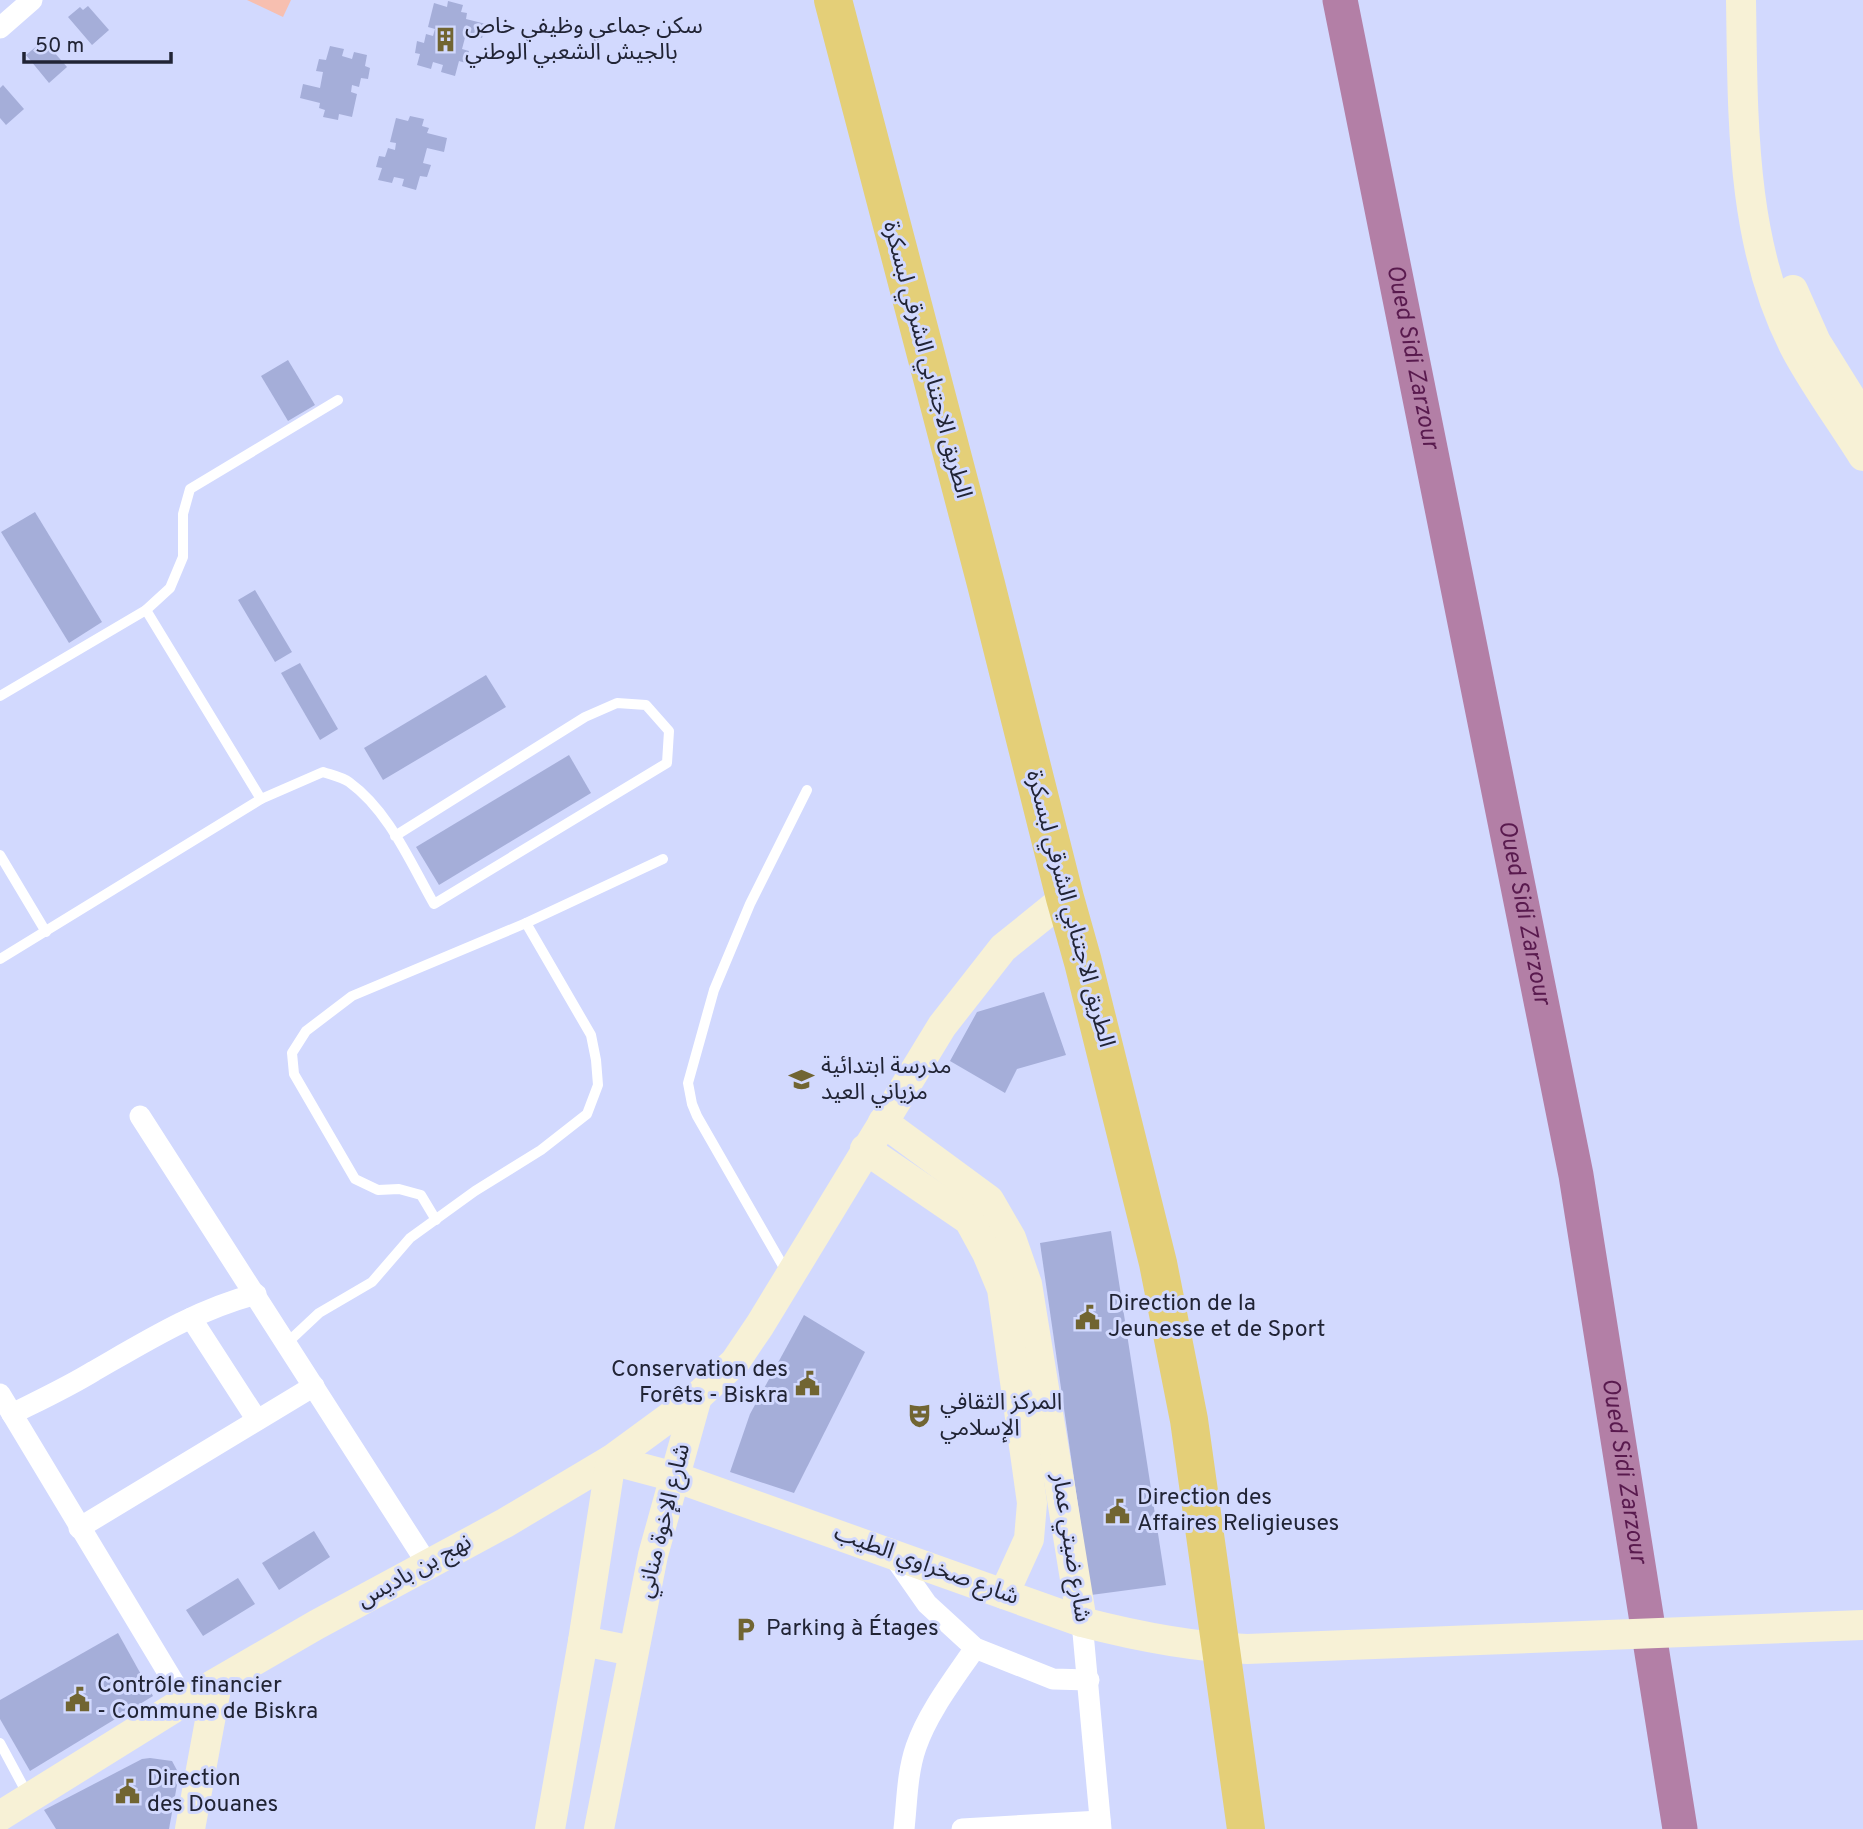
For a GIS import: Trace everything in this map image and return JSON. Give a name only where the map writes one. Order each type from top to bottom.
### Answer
[{"type":"highway","name":"الطريق الاجتنابي الشرقي لبسكرة","points":[[833,0],[1134,1163],[1169,1316],[1271,1829]]},
{"type":"highway","name":"الطريق الاجتنابي الشرقي لبسكرة","points":[[858,0],[1089,891],[1178,1248],[1219,1442],[1246,1829]]},
{"type":"main road","points":[[1741,0],[1750,187],[1757,239],[1765,272],[1797,351],[1863,456]]},
{"type":"main road","points":[[1761,0],[1770,188],[1777,237],[1796,300],[1816,342],[1863,418]]},
{"type":"main road","points":[[697,1397],[734,1362],[942,1026],[1003,948],[1065,898]]},
{"type":"main road","name":"شارع ضيتي عمار","points":[[883,1122],[989,1200],[1011,1238],[1015,1286],[1069,1544],[1082,1622]]},
{"type":"main road","points":[[865,1149],[969,1220],[987,1253],[1015,1286],[1032,1503],[1029,1539],[1003,1594]]},
{"type":"main road","name":"شارع الإخوة مناني","points":[[611,1460],[697,1397]]},
{"type":"main road","name":"شارع الإخوة مناني","points":[[599,1829],[653,1555],[697,1397]]},
{"type":"main road","points":[[550,1829],[611,1460]]},
{"type":"main road","name":"شارع صخراوي الطيب","points":[[611,1460],[675,1477],[1082,1622],[1134,1635],[1234,1649],[1863,1625]]},
{"type":"main road","name":"نهج بن باديس","points":[[0,1816],[174,1708],[316,1625],[505,1523],[611,1460]]},
{"type":"main road","points":[[1029,1539],[1069,1544]]},
{"type":"main road","points":[[583,1641],[633,1651]]},
{"type":"main road","points":[[190,1829],[218,1683]]},
{"type":"main road","points":[[174,1708],[206,1746]]},
{"type":"street","points":[[0,28],[32,0]]},
{"type":"street","points":[[141,1115],[428,1564]]},
{"type":"street","points":[[12,1414],[93,1372],[144,1340],[223,1303],[256,1294]]},
{"type":"street","points":[[191,1318],[257,1420]]},
{"type":"street","points":[[79,1528],[314,1386]]},
{"type":"street","points":[[0,1394],[79,1528],[174,1708]]},
{"type":"street","points":[[890,1552],[927,1604],[975,1648],[1053,1679],[1089,1680]]},
{"type":"street","name":"شارع ضيتي عمار","points":[[1082,1622],[1100,1825]]},
{"type":"street","points":[[904,1829],[909,1780],[916,1747],[936,1708],[975,1648]]},
{"type":"street","points":[[962,1829],[1100,1825]]},
{"type":"lane","points":[[0,695],[146,610],[170,588],[183,556],[183,514],[190,489],[338,400]]},
{"type":"lane","points":[[146,610],[261,799]]},
{"type":"lane","points":[[0,959],[261,799],[323,772],[347,780],[372,802],[395,835],[434,904],[667,763],[669,732],[646,705],[617,703],[585,717],[395,835]]},
{"type":"lane","points":[[788,1276],[697,1116],[688,1083],[714,990],[750,904],[807,790]]},
{"type":"lane","points":[[0,855],[46,932]]},
{"type":"lane","points":[[436,1220],[421,1195],[398,1189],[378,1190],[355,1179],[294,1074],[292,1053],[306,1031],[352,996],[526,923],[663,859]]},
{"type":"lane","points":[[287,1343],[319,1313],[372,1282],[410,1238],[475,1191],[541,1150],[587,1114],[598,1085],[590,1035],[526,923]]},
{"type":"lane","points":[[0,1743],[30,1799]]},
{"type":"shaded area","points":[[247,0],[291,0],[283,17]]},
{"type":"building","name":"سكن جماعي وظيفي خاص بالجيش الشعبي الوطني","points":[[448,1],[463,5],[461,12],[467,13],[466,19],[486,24],[482,38],[466,34],[462,49],[469,51],[466,63],[459,61],[455,76],[441,72],[443,65],[433,62],[431,69],[417,65],[420,54],[415,53],[417,41],[424,43],[426,34],[433,36],[435,29],[428,27],[434,3],[447,7]]},
{"type":"building","points":[[88,6],[109,30],[92,45],[68,17],[80,7],[83,10]]},
{"type":"building","points":[[46,43],[67,67],[49,83],[26,55],[38,45],[40,48]]},
{"type":"building","points":[[330,46],[344,49],[342,56],[352,59],[354,52],[367,55],[365,66],[370,68],[368,79],[361,78],[359,87],[352,85],[351,92],[357,94],[352,117],[339,114],[338,120],[323,117],[325,110],[319,108],[320,103],[300,98],[303,84],[320,88],[323,72],[316,71],[319,59],[326,60]]},
{"type":"building","points":[[3,85],[24,109],[6,125],[0,118],[0,88]]},
{"type":"building","name":"سكن جماعي وظيفي خاص بالجيش الشعبي الوطني","points":[[410,116],[424,119],[422,126],[429,128],[427,133],[447,138],[444,152],[427,148],[423,163],[431,165],[427,177],[420,176],[416,190],[402,186],[404,179],[394,177],[392,183],[378,180],[382,168],[376,167],[379,156],[385,157],[388,148],[395,150],[396,143],[390,142],[396,118],[408,121]]},
{"type":"building","points":[[288,360],[315,405],[288,421],[261,376]]},
{"type":"building","points":[[35,512],[102,622],[69,643],[1,532]]},
{"type":"building","points":[[255,590],[292,652],[275,662],[238,600]]},
{"type":"building","points":[[300,663],[338,729],[320,740],[281,673]]},
{"type":"building","points":[[486,675],[506,707],[383,780],[364,748]]},
{"type":"building","points":[[569,755],[591,793],[439,885],[416,847]]},
{"type":"building","points":[[1044,992],[1066,1055],[1017,1069],[1005,1093],[950,1061],[977,1012]]},
{"type":"building","points":[[1111,1231],[1166,1585],[1091,1595],[1040,1243]]},
{"type":"building","name":"Conservation des Forêts - Biskra","points":[[804,1315],[865,1352],[794,1493],[730,1472],[750,1414]]},
{"type":"building","points":[[314,1531],[330,1557],[279,1590],[262,1563]]},
{"type":"building","points":[[238,1578],[255,1604],[203,1636],[186,1610]]},
{"type":"building","points":[[118,1633],[153,1696],[30,1771],[0,1719],[0,1700]]},
{"type":"building","name":"Direction des Douanes","points":[[142,1759],[172,1761],[179,1774],[169,1829],[56,1829],[44,1810]]},
{"type":"waterway","name":"Oued Sidi Zarzour","points":[[1340,0],[1576,1175],[1680,1829]]},
{"type":"place","name":"سكن جماعي وظيفي خاص بالجيش الشعبي الوطني","points":[[445,40]]},
{"type":"place","name":"مدرسة ابتدائية مزياني العيد","points":[[801,1080]]},
{"type":"place","name":"Direction de la Jeunesse et de Sport","points":[[1088,1317]]},
{"type":"place","name":"Conservation des Forêts - Biskra","points":[[808,1383]]},
{"type":"place","name":"المركز الثقافي الإسلامي","points":[[920,1416]]},
{"type":"place","name":"Direction des Affaires Religieuses","points":[[1117,1511]]},
{"type":"place","name":"Parking à Étages","points":[[746,1629]]},
{"type":"place","name":"Contrôle financier - Commune de Biskra","points":[[77,1699]]},
{"type":"place","name":"Direction des Douanes","points":[[127,1792]]}]
